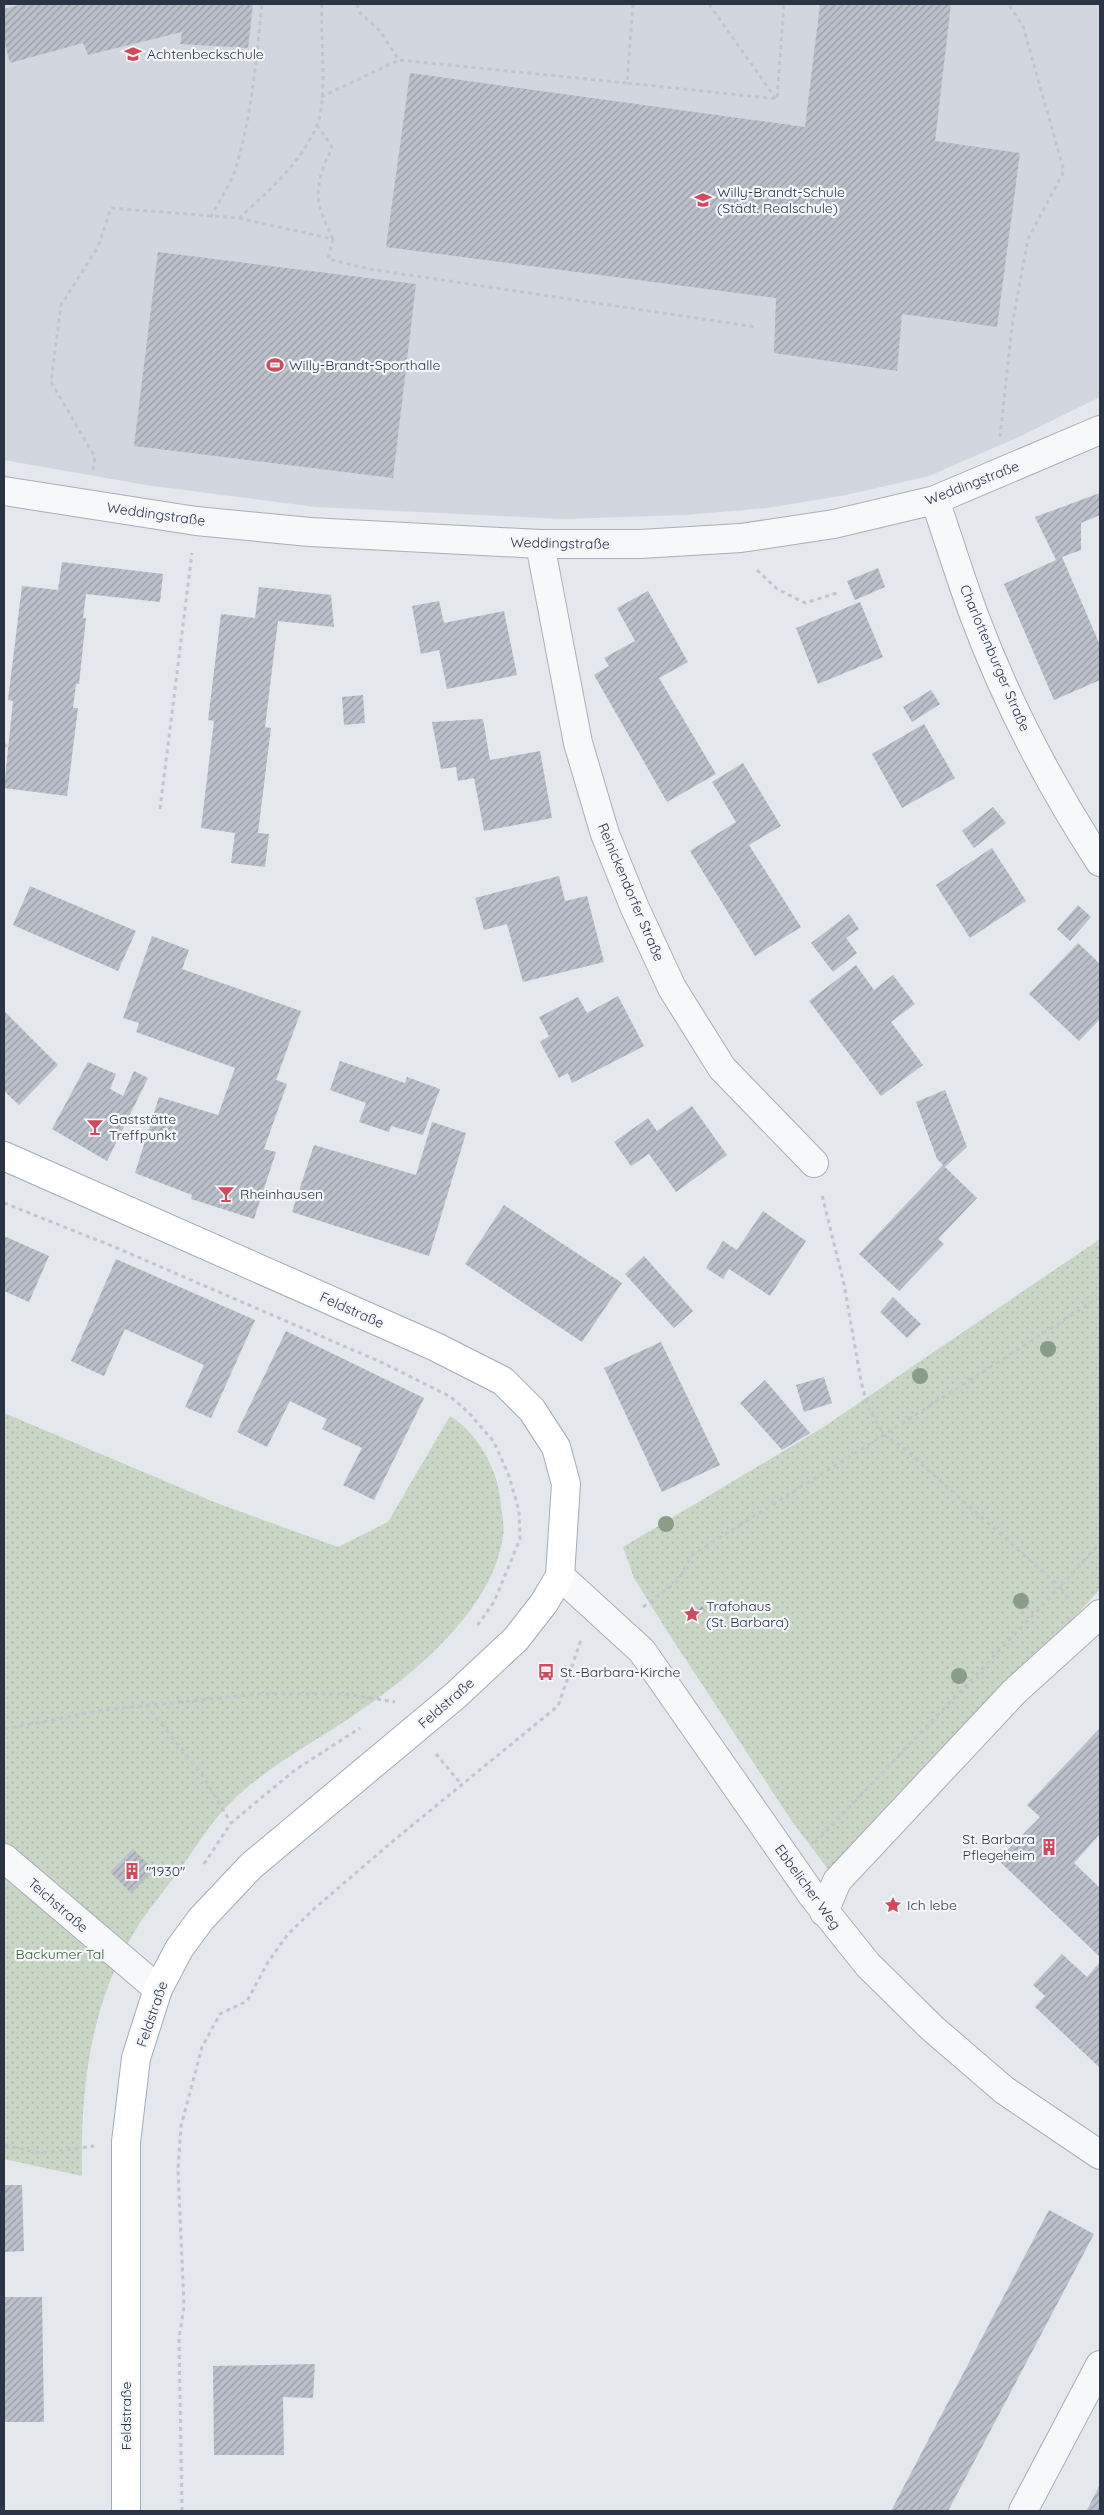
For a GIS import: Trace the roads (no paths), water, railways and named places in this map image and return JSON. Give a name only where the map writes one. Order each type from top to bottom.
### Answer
[{"type":"main road","name":"Feldstraße","points":[[4,1156],[436,1347],[503,1381],[532,1410],[556,1446],[566,1484],[560,1576],[544,1603],[516,1639],[416,1728],[251,1866],[201,1919],[179,1949],[158,1989],[136,2058],[126,2142],[126,2511]]},
{"type":"street","name":"Weddingstraße","points":[[4,491],[196,521],[310,532],[540,544],[640,544],[740,538],[834,524],[935,500],[1100,430]]},
{"type":"street","name":"Charlottenburger Straße","points":[[935,500],[974,616],[1017,716],[1074,821],[1100,862]]},
{"type":"street","name":"Reinickendorfer Straße","points":[[540,544],[578,743],[605,834],[634,906],[672,988],[722,1068],[814,1163]]},
{"type":"street","name":"Ebbelicher Weg","points":[[560,1576],[642,1651],[824,1912],[868,1965],[932,2028],[1004,2090],[1100,2155]]},
{"type":"street","points":[[824,1912],[837,1881],[1014,1692],[1095,1619]]},
{"type":"street","name":"Teichstraße","points":[[4,1858],[158,1989]]},
{"type":"street","points":[[1023,2511],[1100,2365]]},
{"type":"place","name":"Achtenbeckschule","points":[[133,54]]},
{"type":"place","name":"Willy-Brandt-Schule (Städt. Realschule)","points":[[703,200]]},
{"type":"place","name":"Willy-Brandt-Sporthalle","points":[[275,365]]},
{"type":"place","name":"Gaststätte Treffpunkt","points":[[95,1127]]},
{"type":"place","name":"Rheinhausen","points":[[226,1194]]},
{"type":"place","name":"Trafohaus (St. Barbara)","points":[[692,1614]]},
{"type":"place","name":"St.-Barbara-Kirche","points":[[546,1672]]},
{"type":"place","name":"St. Barbara Pflegeheim","points":[[1049,1847]]},
{"type":"place","name":"\"1930\"","points":[[132,1871]]},
{"type":"place","name":"Ich lebe","points":[[893,1905]]},
{"type":"park label","name":"Backumer Tal","points":[[60,1954]]}]
